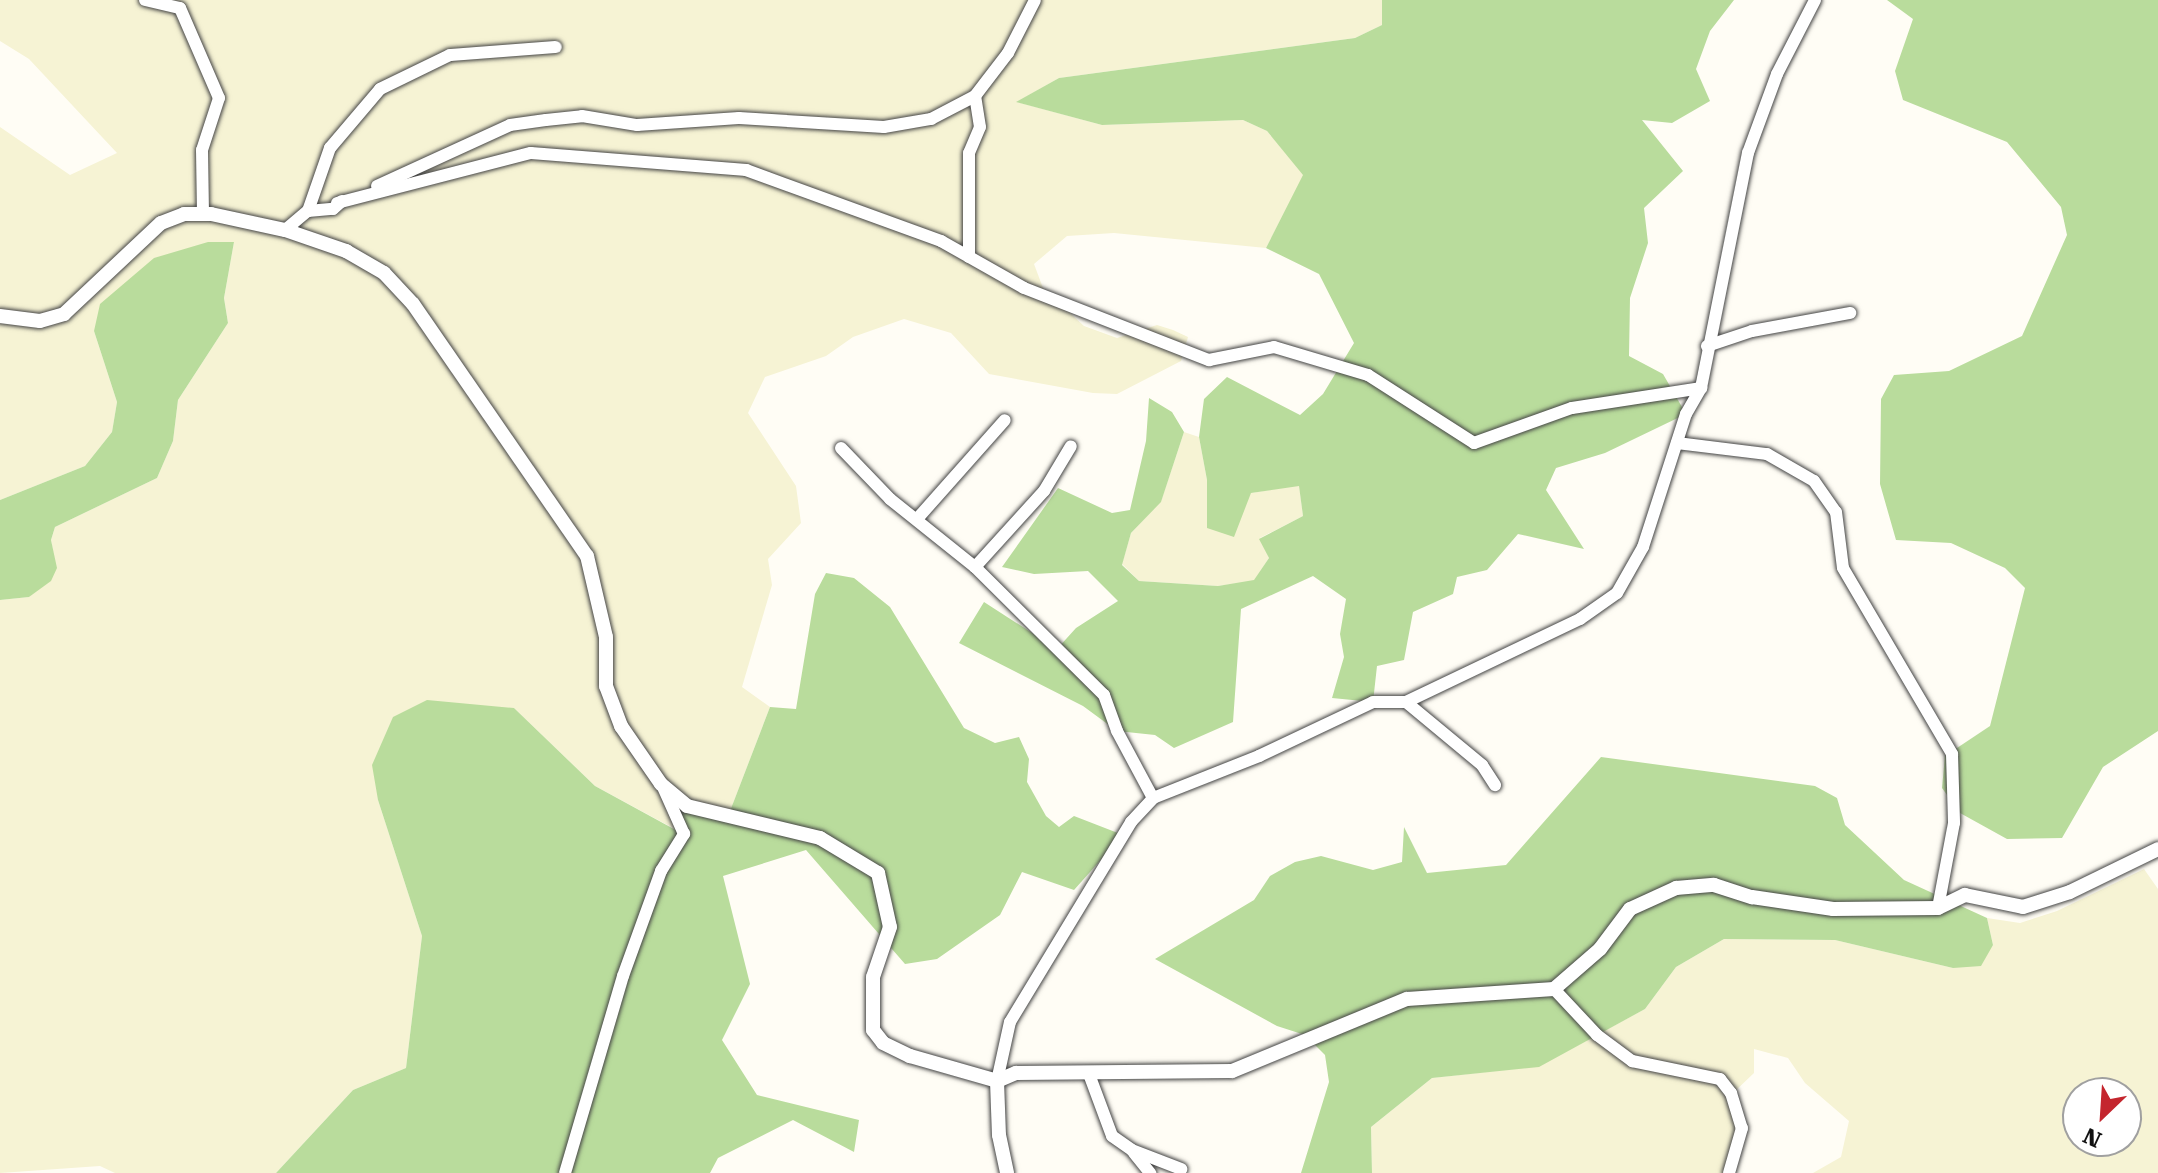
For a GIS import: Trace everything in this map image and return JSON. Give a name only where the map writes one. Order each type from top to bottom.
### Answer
[{"type":"street","points":[[145,0],[180,8],[219,98],[202,150],[203,213]]},
{"type":"street","points":[[308,211],[333,209],[337,203],[510,125],[582,116],[637,125],[739,118],[884,127],[931,119],[975,96],[1008,53],[1035,0]]},
{"type":"street","points":[[1007,1173],[999,1135],[997,1081],[1010,1022],[1131,822],[1153,798],[1259,756],[1373,702],[1406,702],[1580,619],[1617,593],[1643,547],[1677,443],[1701,388],[1748,153],[1777,74],[1815,0]]},
{"type":"street","points":[[285,230],[308,211],[330,148],[380,89],[450,55],[556,47]]},
{"type":"street","points":[[969,257],[969,153],[980,127],[975,96]]},
{"type":"street","points":[[337,203],[531,153],[746,170],[941,241],[1096,319],[1209,360],[1274,347],[1368,375],[1474,443],[1572,408],[1701,388]]},
{"type":"street","points":[[0,316],[40,321],[59,316],[161,223],[203,213],[285,230],[346,251],[394,282],[553,503],[587,556],[598,590],[606,686],[621,726],[661,784],[684,834],[661,871],[623,976],[565,1173]]},
{"type":"street","points":[[1707,346],[1752,331],[1850,313]]},
{"type":"street","points":[[917,519],[1005,420]]},
{"type":"street","points":[[1677,443],[1767,454],[1814,481],[1836,512],[1843,568],[1952,754],[1954,823],[1938,908]]},
{"type":"street","points":[[975,567],[1044,491],[1071,446]]},
{"type":"street","points":[[841,448],[917,519],[975,567],[1104,695],[1117,731],[1153,798]]},
{"type":"street","points":[[1406,702],[1482,765],[1495,785]]},
{"type":"street","points":[[661,784],[687,806],[820,838],[878,873],[890,927],[873,977],[873,1030],[883,1043],[910,1056],[997,1081],[1016,1073],[1232,1071],[1407,999],[1554,989],[1600,949],[1630,909],[1676,888],[1714,885],[1752,897],[1833,909],[1938,908],[1965,895],[2023,907],[2070,892],[2158,849]]},
{"type":"street","points":[[1554,989],[1597,1035],[1632,1061],[1720,1079],[1731,1093],[1742,1128],[1729,1173]]},
{"type":"street","points":[[1089,1074],[1112,1136],[1132,1150],[1181,1169]]},
{"type":"street","points":[[1132,1150],[1150,1173]]},
{"type":"shaded area","points":[[0,0],[1382,0],[1382,25],[1355,38],[1059,78],[1017,102],[1102,125],[1243,120],[1267,131],[1304,175],[1266,248],[1114,233],[1067,236],[1034,264],[1043,288],[1084,326],[1117,338],[1157,325],[1173,330],[1188,337],[1181,361],[1117,394],[1093,393],[989,374],[951,333],[904,319],[853,337],[826,356],[765,377],[748,413],[796,486],[801,523],[768,559],[772,585],[742,687],[770,707],[727,819],[684,834],[595,786],[514,708],[378,800],[422,936],[406,1068],[353,1090],[276,1173],[115,1173],[100,1166],[0,1173],[0,600],[29,597],[56,568],[51,540],[55,527],[157,478],[173,441],[178,400],[228,323],[224,298],[234,242],[94,331],[117,402],[112,432],[85,466],[0,500],[0,127],[70,175],[117,153],[29,59],[0,41]]},
{"type":"shaded area","points":[[1184,432],[1199,437],[1207,480],[1208,528],[1251,493],[1299,485],[1303,516],[1260,538],[1269,558],[1254,581],[1218,586],[1139,581],[1122,564],[1131,533],[1161,501]]},
{"type":"shaded area","points":[[2144,869],[2158,889],[2158,1173],[1813,1173],[1841,1157],[1849,1121],[1805,1083],[1788,1058],[1754,1049],[1754,1073],[1732,1094],[1742,1128],[1729,1173],[1372,1173],[1371,1127],[1432,1078],[1539,1066],[1645,1009],[1676,967],[1724,939],[1835,940],[1953,968],[1993,945],[1987,918],[2020,923],[2057,911]]},
{"type":"green space","points":[[1382,0],[1734,0],[1710,31],[1696,69],[1710,101],[1672,123],[1642,120],[1683,171],[1644,208],[1648,243],[1630,298],[1629,356],[1663,374],[1686,414],[1605,453],[1556,468],[1546,490],[1584,549],[1518,534],[1487,570],[1457,577],[1453,594],[1413,612],[1404,660],[1377,666],[1373,702],[1332,698],[1344,657],[1340,634],[1346,599],[1313,576],[1241,609],[1233,722],[1174,748],[1155,735],[1117,731],[1083,706],[959,643],[984,602],[1057,649],[1076,628],[1118,601],[1088,571],[1034,574],[1002,567],[1058,488],[1112,513],[1130,510],[1146,441],[1149,398],[1172,412],[1184,432],[1161,502],[1131,533],[1122,565],[1139,581],[1218,586],[1254,580],[1269,558],[1259,539],[1303,516],[1299,486],[1251,493],[1234,537],[1207,528],[1207,480],[1199,437],[1204,399],[1227,377],[1300,415],[1323,394],[1354,343],[1319,274],[1266,248],[1303,175],[1267,131],[1243,120],[1102,125],[1016,102],[1059,78],[1355,38],[1382,25]]},
{"type":"green space","points":[[1887,0],[2158,0],[2158,731],[2103,767],[2062,838],[2007,839],[1960,813],[1942,788],[1945,756],[1990,726],[2025,588],[2005,568],[1951,543],[1896,540],[1880,484],[1881,399],[1894,375],[1949,371],[2022,336],[2067,235],[2061,207],[2007,142],[1903,100],[1895,71],[1913,19]]},
{"type":"green space","points":[[208,242],[234,242],[224,298],[228,323],[178,400],[173,441],[157,478],[55,527],[51,540],[57,568],[51,581],[29,597],[0,600],[0,500],[85,466],[112,432],[117,402],[94,331],[100,304],[154,258]]},
{"type":"green space","points":[[826,573],[854,578],[890,607],[964,728],[995,743],[1019,737],[1029,759],[1027,782],[1046,816],[1059,827],[1074,816],[1123,835],[1074,890],[1022,872],[1000,915],[937,959],[905,964],[806,850],[723,876],[750,984],[722,1040],[757,1095],[859,1120],[854,1152],[793,1120],[718,1158],[710,1173],[276,1173],[353,1090],[406,1068],[422,936],[378,800],[372,765],[393,717],[427,700],[514,708],[595,786],[683,834],[661,784],[687,806],[727,819],[770,707],[796,709],[815,594]]},
{"type":"green space","points":[[1601,757],[1815,786],[1837,798],[1845,825],[1904,880],[1987,918],[1993,945],[1981,966],[1953,968],[1835,940],[1724,939],[1676,967],[1645,1009],[1539,1067],[1432,1078],[1371,1127],[1372,1173],[1301,1173],[1329,1082],[1325,1055],[1305,1035],[1277,1026],[1155,959],[1254,900],[1270,876],[1295,862],[1321,856],[1373,870],[1402,862],[1404,827],[1427,873],[1506,865]]}]
